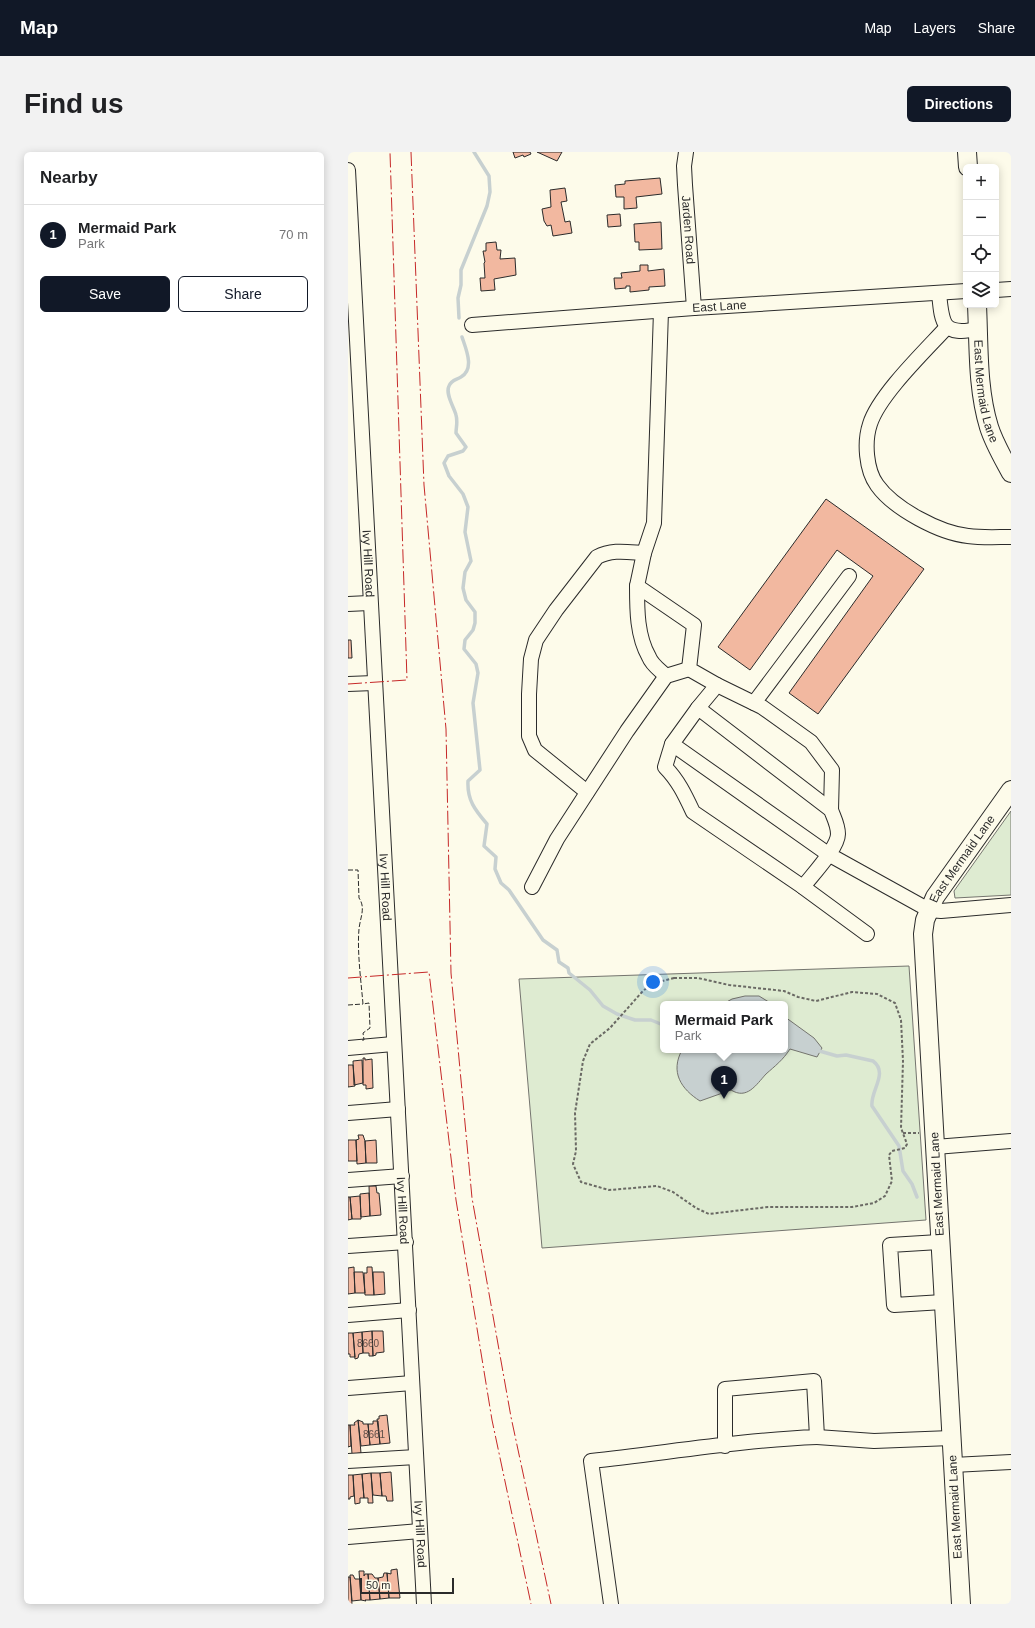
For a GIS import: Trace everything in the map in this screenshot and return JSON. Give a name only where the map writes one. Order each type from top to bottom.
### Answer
[{"type":"main road","points":[[967,152],[968,164]]},
{"type":"main road","name":"East Mermaid Lane","points":[[977,308],[986,417],[994,442],[1011,474]]},
{"type":"main road","name":"East Mermaid Lane","points":[[961,1604],[923,928],[929,910],[947,880],[1011,790]]},
{"type":"street","name":"Jarden Road","points":[[686,152],[684,166],[694,308]]},
{"type":"street","name":"Ivy Hill Road","points":[[348,170],[353,396],[374,683],[393,1044],[406,1242],[424,1604]]},
{"type":"street","points":[[999,290],[1011,288]]},
{"type":"street","name":"East Lane","points":[[472,325],[694,308],[963,291]]},
{"type":"street","points":[[939,293],[942,319],[947,327],[960,333],[978,329]]},
{"type":"street","points":[[661,311],[654,522],[644,553],[637,586],[637,610],[640,633],[649,658],[666,676]]},
{"type":"street","points":[[947,327],[879,406],[870,424],[867,443],[869,468],[877,486],[894,501],[919,519],[943,530],[968,536],[1011,537]]},
{"type":"street","points":[[587,792],[535,750],[529,736],[531,659],[536,640],[556,610],[597,557],[606,552],[617,551],[644,553]]},
{"type":"street","points":[[754,703],[849,576]]},
{"type":"street","points":[[637,586],[694,625],[689,669]]},
{"type":"street","points":[[348,604],[369,603]]},
{"type":"street","points":[[532,887],[556,839],[666,676],[689,669],[754,703],[812,742],[832,770],[831,810],[837,823],[838,836],[835,845],[803,887]]},
{"type":"street","points":[[348,684],[374,683]]},
{"type":"street","points":[[717,685],[672,744],[665,767],[673,775],[684,792],[693,812],[803,887],[867,934]]},
{"type":"street","points":[[698,708],[831,810]]},
{"type":"street","points":[[672,744],[828,854],[929,910],[941,911],[1011,905]]},
{"type":"street","points":[[348,1048],[393,1044]]},
{"type":"street","points":[[348,1113],[398,1109]]},
{"type":"street","points":[[935,1147],[1011,1141]]},
{"type":"street","points":[[348,1180],[402,1176]]},
{"type":"street","points":[[348,1246],[406,1242]]},
{"type":"street","points":[[940,1242],[890,1245],[894,1305],[943,1302]]},
{"type":"street","points":[[348,1315],[409,1310]]},
{"type":"street","points":[[725,1446],[725,1390],[814,1381],[817,1436]]},
{"type":"street","points":[[348,1388],[412,1383]]},
{"type":"street","points":[[611,1604],[591,1461],[817,1436],[874,1441],[951,1438]]},
{"type":"street","points":[[348,1462],[416,1457]]},
{"type":"street","points":[[953,1465],[1011,1462]]},
{"type":"street","points":[[348,1537],[420,1531]]},
{"type":"path","points":[[674,978],[698,978],[729,985],[784,991],[798,998],[816,1001],[852,992],[877,994],[895,1003],[901,1020],[903,1061],[901,1128],[903,1133],[907,1144],[905,1148],[892,1151],[889,1155],[892,1181],[885,1196],[874,1203],[852,1207],[768,1207],[710,1214],[696,1208],[673,1192],[657,1186],[609,1190],[581,1182],[573,1164],[576,1151],[575,1113],[583,1060],[590,1044],[610,1028],[651,984],[674,978]]},
{"type":"path","points":[[903,1133],[924,1133]]},
{"type":"green space","points":[[1011,811],[1011,895],[955,898],[954,891]]},
{"type":"green space","points":[[909,966],[926,1220],[542,1248],[519,979]]},
{"type":"shaded area","points":[[745,996],[759,996],[767,1001],[728,1001]]},
{"type":"shaded area","points":[[788,1019],[814,1038],[822,1048],[817,1057],[790,1049],[788,1052]]},
{"type":"shaded area","points":[[681,1053],[787,1053],[782,1060],[751,1090],[737,1093],[731,1090],[700,1101],[687,1091],[679,1079],[677,1066]]},
{"type":"building","points":[[513,152],[530,152],[531,154],[524,157],[523,155],[515,158]]},
{"type":"building","points":[[537,152],[562,152],[557,161]]},
{"type":"building","points":[[660,178],[662,194],[636,197],[637,208],[624,209],[624,197],[616,197],[615,185],[625,184],[625,181]]},
{"type":"building","points":[[565,188],[567,201],[561,202],[565,222],[570,221],[572,233],[553,236],[551,225],[547,226],[544,221],[542,209],[551,207],[550,190]]},
{"type":"building","points":[[620,214],[621,226],[608,227],[607,215]]},
{"type":"building","points":[[661,222],[662,249],[639,250],[639,242],[635,242],[634,224]]},
{"type":"building","points":[[496,242],[497,250],[501,250],[500,259],[515,258],[516,275],[494,279],[495,290],[481,291],[480,278],[485,278],[483,251],[486,251],[486,243]]},
{"type":"building","points":[[640,265],[648,265],[648,271],[664,269],[665,286],[649,287],[649,290],[630,292],[630,286],[615,289],[614,278],[622,278],[621,273],[640,271]]},
{"type":"building","points":[[826,499],[924,569],[818,714],[789,693],[873,576],[837,550],[750,670],[718,647]]},
{"type":"building","points":[[348,640],[351,640],[352,658],[348,658]]},
{"type":"building","points":[[363,1058],[365,1058],[365,1060],[372,1059],[373,1088],[366,1089],[366,1085],[363,1085]]},
{"type":"building","points":[[362,1060],[363,1083],[354,1085],[353,1061]]},
{"type":"building","points":[[348,1065],[353,1065],[355,1086],[348,1087]]},
{"type":"building","points":[[358,1135],[363,1135],[365,1141],[366,1163],[357,1164],[356,1140],[359,1139]]},
{"type":"building","points":[[348,1140],[356,1140],[357,1161],[348,1161]]},
{"type":"building","points":[[376,1140],[377,1163],[366,1163],[365,1141]]},
{"type":"building","points":[[369,1186],[376,1186],[377,1193],[379,1193],[381,1215],[370,1216]]},
{"type":"building","points":[[369,1193],[370,1216],[361,1217],[360,1194]]},
{"type":"building","points":[[360,1196],[361,1219],[352,1219],[350,1197]]},
{"type":"building","points":[[348,1197],[350,1197],[352,1219],[348,1220]]},
{"type":"building","points":[[354,1267],[355,1293],[348,1294],[348,1268]]},
{"type":"building","points":[[367,1267],[372,1267],[374,1295],[365,1295],[364,1273],[367,1273]]},
{"type":"building","points":[[354,1272],[363,1272],[365,1293],[355,1293]]},
{"type":"building","points":[[373,1272],[384,1272],[385,1294],[374,1295]]},
{"type":"building","points":[[372,1331],[383,1331],[384,1352],[376,1353],[376,1355],[373,1356]]},
{"type":"building","points":[[372,1331],[373,1356],[369,1356],[369,1353],[363,1353],[362,1332]]},
{"type":"building","points":[[362,1332],[363,1353],[359,1354],[358,1358],[355,1359],[353,1333]]},
{"type":"building","points":[[348,1333],[353,1333],[355,1357],[350,1357],[350,1354],[348,1354]]},
{"type":"building","points":[[387,1415],[390,1443],[380,1444],[377,1419],[379,1419],[379,1416]]},
{"type":"building","points":[[358,1420],[361,1453],[352,1454],[350,1425],[355,1425],[354,1423]]},
{"type":"building","points":[[358,1420],[363,1422],[363,1424],[368,1424],[370,1445],[361,1446]]},
{"type":"building","points":[[373,1421],[378,1421],[380,1444],[370,1445],[368,1424],[373,1424]]},
{"type":"building","points":[[348,1425],[350,1425],[351,1446],[348,1447]]},
{"type":"building","points":[[391,1472],[393,1501],[387,1501],[386,1496],[382,1496],[380,1473]]},
{"type":"building","points":[[371,1473],[380,1473],[382,1496],[373,1495]]},
{"type":"building","points":[[371,1473],[373,1503],[368,1503],[368,1498],[364,1498],[362,1474]]},
{"type":"building","points":[[362,1474],[364,1498],[360,1498],[360,1503],[355,1504],[353,1475]]},
{"type":"building","points":[[348,1475],[353,1475],[354,1496],[350,1497],[350,1499],[348,1499]]},
{"type":"building","points":[[397,1569],[400,1598],[389,1598],[387,1573],[391,1574],[391,1570]]},
{"type":"building","points":[[359,1571],[364,1571],[364,1576],[365,1574],[368,1574],[370,1600],[361,1600]]},
{"type":"building","points":[[384,1573],[387,1573],[389,1598],[380,1599],[378,1578],[383,1577]]},
{"type":"building","points":[[368,1574],[372,1574],[375,1578],[378,1578],[380,1599],[370,1600]]},
{"type":"building","points":[[350,1575],[353,1575],[355,1579],[360,1579],[361,1600],[352,1601]]},
{"type":"building","points":[[348,1577],[350,1577],[352,1604],[348,1604]]},
{"type":"waterway","points":[[459,318],[458,298],[461,285],[461,270],[487,206],[490,192],[489,176],[474,152]]},
{"type":"waterway","points":[[462,337],[466,347],[469,364],[468,369],[461,377],[451,382],[448,393],[457,418],[456,433],[466,447],[463,451],[448,456],[444,463],[449,476],[463,494],[468,507],[465,532],[471,561],[465,572],[463,588],[466,600],[475,612],[475,623],[473,630],[465,640],[464,649],[476,664],[478,673],[473,703],[480,770],[468,781],[470,799],[487,824],[484,846],[496,857],[495,869],[501,883],[509,890],[543,940],[557,950],[559,962],[568,968],[569,973],[590,990],[603,1006],[617,1014],[635,1020],[651,1020],[660,1024]]},
{"type":"waterway","points":[[816,1050],[837,1056],[846,1055],[873,1061],[877,1066],[879,1077],[872,1100],[872,1106],[899,1146],[903,1171],[912,1184],[917,1197]]},
{"type":"fence","points":[[348,870],[358,870],[359,898],[362,906],[359,929],[359,956],[363,1004],[369,1003],[370,1028],[363,1033],[364,1040],[362,1040]]},
{"type":"fence","points":[[348,1005],[363,1004]]},
{"type":"power","points":[[348,684],[407,680],[390,152]]},
{"type":"power","points":[[411,152],[424,485],[446,729],[451,973],[472,1198],[511,1417],[551,1604]]},
{"type":"power","points":[[348,978],[429,972],[456,1200],[492,1420],[531,1604]]},
{"type":"place","name":"Mermaid Park","points":[[724,1099]]}]
